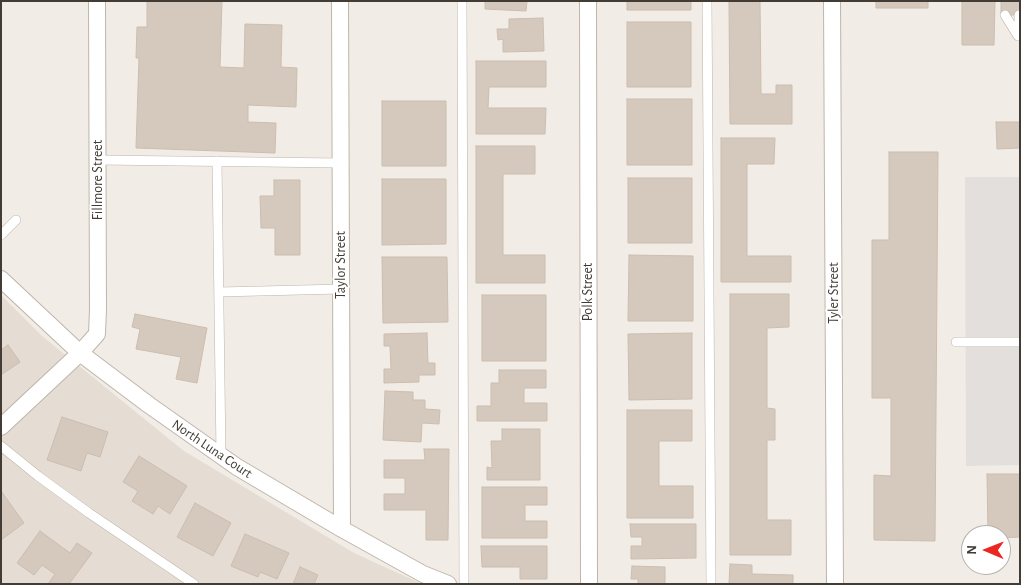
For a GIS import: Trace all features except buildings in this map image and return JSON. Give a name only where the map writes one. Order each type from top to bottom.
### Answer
[{"type":"street","name":"Fillmore Street","points":[[1,427],[80,353],[96,334],[98,309],[97,1]]},
{"type":"street","name":"Taylor Street","points":[[340,1],[342,529]]},
{"type":"street","name":"Polk Street","points":[[588,1],[589,584]]},
{"type":"street","name":"Tyler Street","points":[[832,1],[835,584]]},
{"type":"street","name":"North Luna Court","points":[[1,279],[80,353],[148,405],[221,456],[342,529],[423,574],[448,584]]},
{"type":"lane","points":[[462,1],[464,584]]},
{"type":"lane","points":[[707,1],[711,584]]},
{"type":"lane","points":[[1005,15],[1019,35]]},
{"type":"lane","points":[[1018,15],[1019,35]]},
{"type":"lane","points":[[98,160],[341,163]]},
{"type":"lane","points":[[217,161],[221,456]]},
{"type":"lane","points":[[1,235],[16,220]]},
{"type":"lane","points":[[219,292],[341,289]]},
{"type":"lane","points":[[956,342],[1020,342]]},
{"type":"lane","points":[[1,446],[89,514],[194,584]]},
{"type":"shaded area","points":[[965,177],[1020,177],[1020,465],[966,466]]},
{"type":"shaded area","points":[[1,295],[42,336],[184,451],[354,553],[422,584],[1,584]]}]
